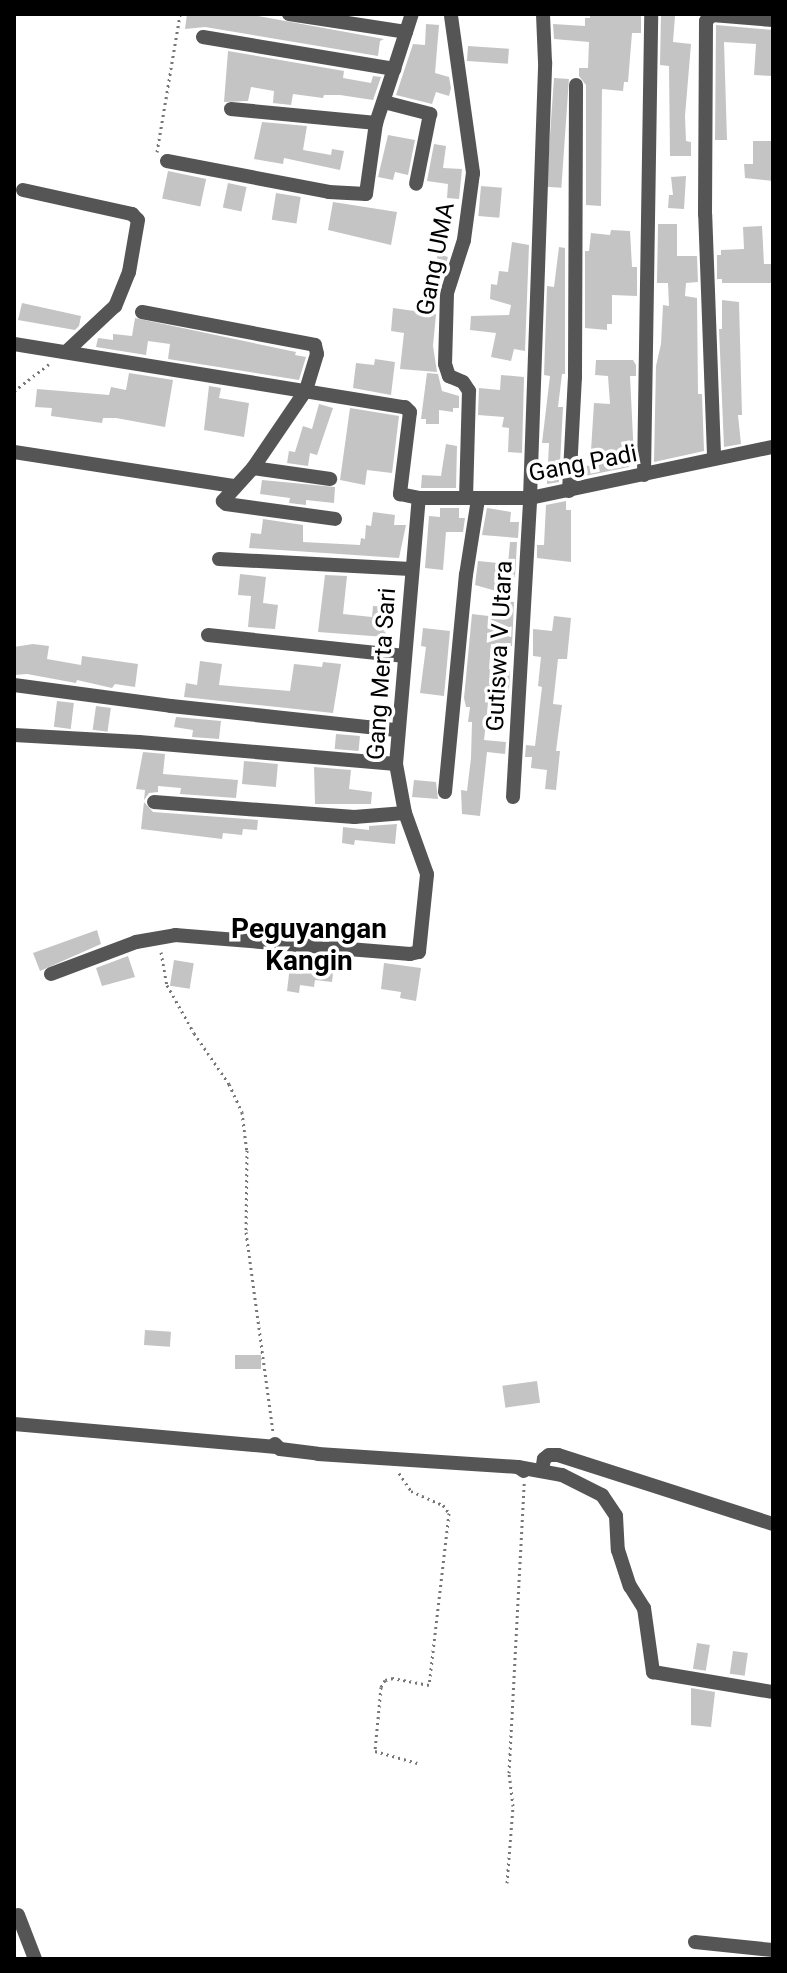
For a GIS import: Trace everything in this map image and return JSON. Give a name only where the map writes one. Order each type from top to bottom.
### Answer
[{"type":"street","points":[[289,14],[406,32]]},
{"type":"street","points":[[167,161],[362,196],[369,191],[368,167],[376,123],[412,14]]},
{"type":"street","name":"Gutiswa V Utara","points":[[513,797],[530,498],[545,62],[543,14]]},
{"type":"street","points":[[644,475],[651,14]]},
{"type":"street","points":[[714,455],[705,214],[706,21],[712,15],[773,20]]},
{"type":"street","name":"Gang UMA","points":[[445,792],[472,498],[469,391],[463,382],[449,376],[445,364],[447,293],[464,240],[473,173],[451,16]]},
{"type":"street","points":[[203,37],[394,69]]},
{"type":"street","points":[[569,491],[575,377],[576,85]]},
{"type":"street","points":[[384,102],[430,114],[416,184]]},
{"type":"street","points":[[231,109],[376,123]]},
{"type":"street","points":[[23,190],[132,214],[138,220],[129,272],[115,306],[66,352]]},
{"type":"street","points":[[142,312],[315,345],[317,354],[306,390],[253,468],[223,497],[226,504],[335,519]]},
{"type":"street","points":[[14,344],[306,390]]},
{"type":"street","name":"Gang Padi","points":[[306,390],[408,408],[400,494],[419,498],[530,498],[773,447]]},
{"type":"street","points":[[14,452],[233,486]]},
{"type":"street","points":[[253,468],[330,479]]},
{"type":"street","name":"Gang Merta Sari","points":[[51,974],[164,935],[410,954],[419,952],[428,886],[405,813],[396,764],[419,498]]},
{"type":"street","points":[[219,559],[411,569]]},
{"type":"street","points":[[208,635],[405,656]]},
{"type":"street","points":[[14,685],[254,716],[397,730]]},
{"type":"street","points":[[14,735],[139,742],[396,764]]},
{"type":"street","points":[[154,802],[354,817],[405,813]]},
{"type":"street","points":[[14,1424],[276,1445],[318,1454],[521,1469],[562,1475],[602,1495],[616,1516],[618,1550],[630,1586],[644,1608],[653,1672],[773,1692]]},
{"type":"street","points":[[542,1471],[544,1459],[549,1455],[558,1455],[773,1524]]},
{"type":"street","points":[[18,1915],[35,1959]]},
{"type":"street","points":[[695,1942],[773,1950]]},
{"type":"path","points":[[167,161],[160,160],[157,151],[180,14]]},
{"type":"path","points":[[14,391],[66,352]]},
{"type":"path","points":[[164,935],[162,963],[167,985],[194,1033],[229,1084],[242,1112],[247,1150],[246,1232],[276,1445]]},
{"type":"path","points":[[390,1460],[411,1491],[443,1505],[449,1513],[429,1685],[393,1678],[385,1680],[381,1687],[375,1751],[417,1763]]},
{"type":"path","points":[[507,1883],[521,1469]]},
{"type":"building","points":[[187,14],[247,14],[384,39],[380,41],[378,56],[205,27],[185,29]]},
{"type":"building","points":[[590,14],[641,14],[641,33],[632,33],[628,82],[624,82],[623,91],[602,89],[601,206],[586,205],[586,85],[579,76],[579,68],[588,68],[589,42],[554,39],[553,24],[585,26],[585,18],[590,18]]},
{"type":"building","points":[[661,14],[675,16],[673,42],[691,44],[685,116],[686,141],[691,142],[691,156],[670,156],[669,66],[660,65]]},
{"type":"building","points":[[426,24],[439,25],[435,73],[449,77],[451,88],[449,96],[436,92],[432,104],[396,95],[413,44],[425,45]]},
{"type":"building","points":[[716,25],[773,30],[773,76],[754,75],[756,44],[724,42],[727,140],[715,140]]},
{"type":"building","points":[[468,46],[509,49],[508,64],[467,61]]},
{"type":"building","points":[[228,51],[344,71],[343,78],[371,83],[373,76],[381,77],[373,100],[340,95],[324,95],[323,98],[293,94],[291,105],[273,103],[274,91],[251,87],[248,101],[224,102]]},
{"type":"building","points":[[554,78],[569,79],[561,188],[546,187]]},
{"type":"building","points":[[262,122],[307,126],[303,150],[331,155],[332,149],[344,151],[340,170],[284,158],[283,164],[254,159]]},
{"type":"building","points":[[388,135],[415,140],[408,175],[395,172],[393,180],[378,177]]},
{"type":"building","points":[[753,141],[773,141],[773,181],[745,178],[744,164],[753,164]]},
{"type":"building","points":[[434,144],[446,146],[443,168],[462,169],[459,199],[447,198],[448,184],[427,181]]},
{"type":"building","points":[[168,171],[206,179],[200,206],[162,198]]},
{"type":"building","points":[[686,176],[684,209],[668,208],[669,195],[673,195],[671,177]]},
{"type":"building","points":[[228,183],[247,187],[241,211],[223,207]]},
{"type":"building","points":[[481,186],[502,188],[499,218],[478,216]]},
{"type":"building","points":[[276,193],[301,197],[296,224],[272,220]]},
{"type":"building","points":[[333,202],[397,212],[391,245],[328,230]]},
{"type":"building","points":[[658,224],[677,224],[677,256],[697,256],[698,282],[686,283],[685,296],[697,298],[698,394],[702,394],[704,451],[654,462],[656,366],[661,344],[663,305],[669,306],[668,283],[657,283]]},
{"type":"building","points":[[762,226],[764,264],[773,264],[773,283],[722,283],[722,279],[717,279],[717,255],[721,255],[721,250],[744,249],[743,227]]},
{"type":"building","points":[[611,230],[630,231],[632,267],[637,267],[637,296],[612,295],[612,324],[607,324],[607,330],[585,328],[585,251],[589,251],[591,233],[610,235]]},
{"type":"building","points":[[512,242],[529,245],[525,351],[514,349],[511,361],[491,357],[496,333],[470,330],[471,316],[509,315],[511,305],[490,299],[491,284],[497,285],[499,271],[508,272]]},
{"type":"building","points":[[559,247],[565,248],[565,374],[562,374],[558,407],[563,407],[559,482],[547,484],[549,443],[542,443],[550,376],[544,375],[547,286],[554,287]]},
{"type":"building","points":[[438,254],[448,257],[439,286],[425,282],[430,265],[435,266]]},
{"type":"building","points":[[722,300],[739,302],[742,415],[738,415],[741,444],[724,447],[719,329],[722,329]]},
{"type":"building","points":[[22,303],[81,316],[79,326],[75,330],[18,320]]},
{"type":"building","points":[[393,308],[436,314],[433,346],[437,372],[400,369],[404,333],[391,331]]},
{"type":"building","points":[[135,318],[296,352],[295,355],[306,357],[299,380],[168,359],[170,344],[148,341],[146,355],[96,347],[98,338],[113,340],[113,334],[132,336]]},
{"type":"building","points":[[375,359],[395,362],[391,395],[353,388],[356,363],[374,365]]},
{"type":"building","points":[[596,360],[633,360],[636,365],[636,376],[630,376],[634,458],[629,458],[629,467],[580,477],[580,465],[590,466],[594,403],[610,404],[608,376],[595,375]]},
{"type":"building","points":[[129,373],[173,380],[165,427],[116,418],[103,418],[102,423],[51,416],[52,408],[35,407],[37,389],[109,395],[111,387],[126,390]]},
{"type":"building","points":[[427,373],[438,374],[442,391],[459,396],[459,408],[453,408],[453,412],[439,410],[439,424],[426,424],[426,419],[421,419]]},
{"type":"building","points":[[501,375],[524,377],[522,453],[508,452],[509,428],[502,427],[504,417],[478,415],[479,388],[500,390]]},
{"type":"building","points":[[209,386],[221,388],[219,398],[249,403],[244,437],[204,430]]},
{"type":"building","points":[[319,404],[333,408],[317,455],[310,453],[308,466],[287,463],[289,451],[295,452],[303,426],[312,429]]},
{"type":"building","points":[[350,408],[399,416],[392,473],[367,470],[365,485],[340,480]]},
{"type":"building","points":[[446,444],[457,446],[456,488],[421,488],[422,475],[441,476]]},
{"type":"building","points":[[262,480],[335,487],[334,503],[306,500],[306,505],[289,503],[290,498],[260,494]]},
{"type":"building","points":[[566,501],[566,510],[571,510],[571,562],[537,558],[537,545],[544,545],[546,505]]},
{"type":"building","points":[[440,508],[459,508],[459,518],[465,518],[463,532],[446,532],[443,570],[425,568],[429,516],[440,517]]},
{"type":"building","points":[[487,508],[511,512],[510,522],[519,522],[518,538],[482,535]]},
{"type":"building","points":[[373,512],[395,515],[394,525],[406,525],[399,558],[249,548],[251,533],[261,534],[263,519],[303,525],[303,542],[360,545],[361,538],[365,539],[366,525],[371,526]]},
{"type":"building","points":[[510,542],[517,542],[515,577],[509,576],[507,594],[475,585],[478,561],[508,564]]},
{"type":"building","points":[[240,574],[266,577],[263,603],[278,605],[275,629],[248,627],[251,596],[238,595]]},
{"type":"building","points":[[325,575],[347,576],[343,614],[372,617],[373,606],[388,607],[385,637],[318,632]]},
{"type":"building","points":[[507,601],[514,602],[512,646],[491,644],[489,669],[510,671],[509,690],[490,688],[484,740],[506,742],[505,754],[487,752],[480,816],[462,814],[461,790],[467,791],[471,758],[472,722],[468,722],[470,707],[466,707],[464,698],[472,614],[505,618]]},
{"type":"building","points":[[554,616],[571,618],[567,659],[558,659],[553,704],[562,705],[556,751],[560,751],[556,790],[545,789],[547,770],[531,768],[532,757],[525,757],[526,745],[535,746],[542,687],[538,686],[541,657],[533,656],[533,629],[552,631]]},
{"type":"building","points":[[423,628],[450,631],[444,696],[420,693],[426,647],[421,646]]},
{"type":"building","points":[[33,644],[49,646],[47,659],[81,665],[82,656],[138,664],[135,687],[115,684],[112,688],[77,680],[76,683],[27,674],[14,675],[14,647]]},
{"type":"building","points":[[200,661],[222,664],[219,685],[290,691],[294,664],[322,667],[323,662],[341,664],[333,713],[184,697],[186,683],[197,685]]},
{"type":"building","points":[[57,701],[74,703],[71,729],[54,727]]},
{"type":"building","points":[[96,706],[111,708],[108,732],[93,730]]},
{"type":"building","points":[[176,717],[221,721],[219,739],[192,737],[193,730],[174,727]]},
{"type":"building","points":[[336,734],[360,736],[359,751],[335,749]]},
{"type":"building","points":[[143,752],[165,754],[163,774],[238,780],[236,798],[180,794],[181,788],[158,786],[158,792],[149,793],[144,800],[145,790],[136,789]]},
{"type":"building","points":[[244,761],[278,764],[276,787],[242,784]]},
{"type":"building","points":[[314,767],[351,770],[349,789],[372,792],[371,804],[315,804]]},
{"type":"building","points":[[414,780],[436,782],[438,799],[412,797]]},
{"type":"building","points":[[144,802],[153,812],[258,820],[257,830],[243,829],[242,835],[223,833],[222,839],[141,829]]},
{"type":"building","points":[[397,824],[395,844],[355,840],[354,845],[342,843],[343,827],[369,830],[369,826]]},
{"type":"building","points":[[97,930],[101,944],[40,971],[33,953]]},
{"type":"building","points":[[128,956],[135,977],[102,986],[96,968]]},
{"type":"building","points":[[174,960],[194,963],[190,989],[170,986]]},
{"type":"building","points":[[320,963],[334,965],[332,982],[315,980],[314,987],[300,985],[299,993],[287,991],[290,966],[319,968]]},
{"type":"building","points":[[384,963],[421,968],[416,1001],[400,998],[401,992],[381,989]]},
{"type":"building","points":[[145,1330],[171,1332],[170,1347],[144,1345]]},
{"type":"building","points":[[235,1355],[261,1355],[261,1369],[235,1369]]},
{"type":"building","points":[[537,1381],[540,1403],[505,1408],[502,1386]]},
{"type":"building","points":[[697,1643],[710,1645],[706,1671],[693,1669]]},
{"type":"building","points":[[733,1651],[748,1653],[745,1676],[730,1674]]},
{"type":"building","points":[[691,1688],[715,1692],[711,1727],[691,1725]]},
{"type":"district","name":"Peguyangan Kangin","points":[[309,945]]}]
